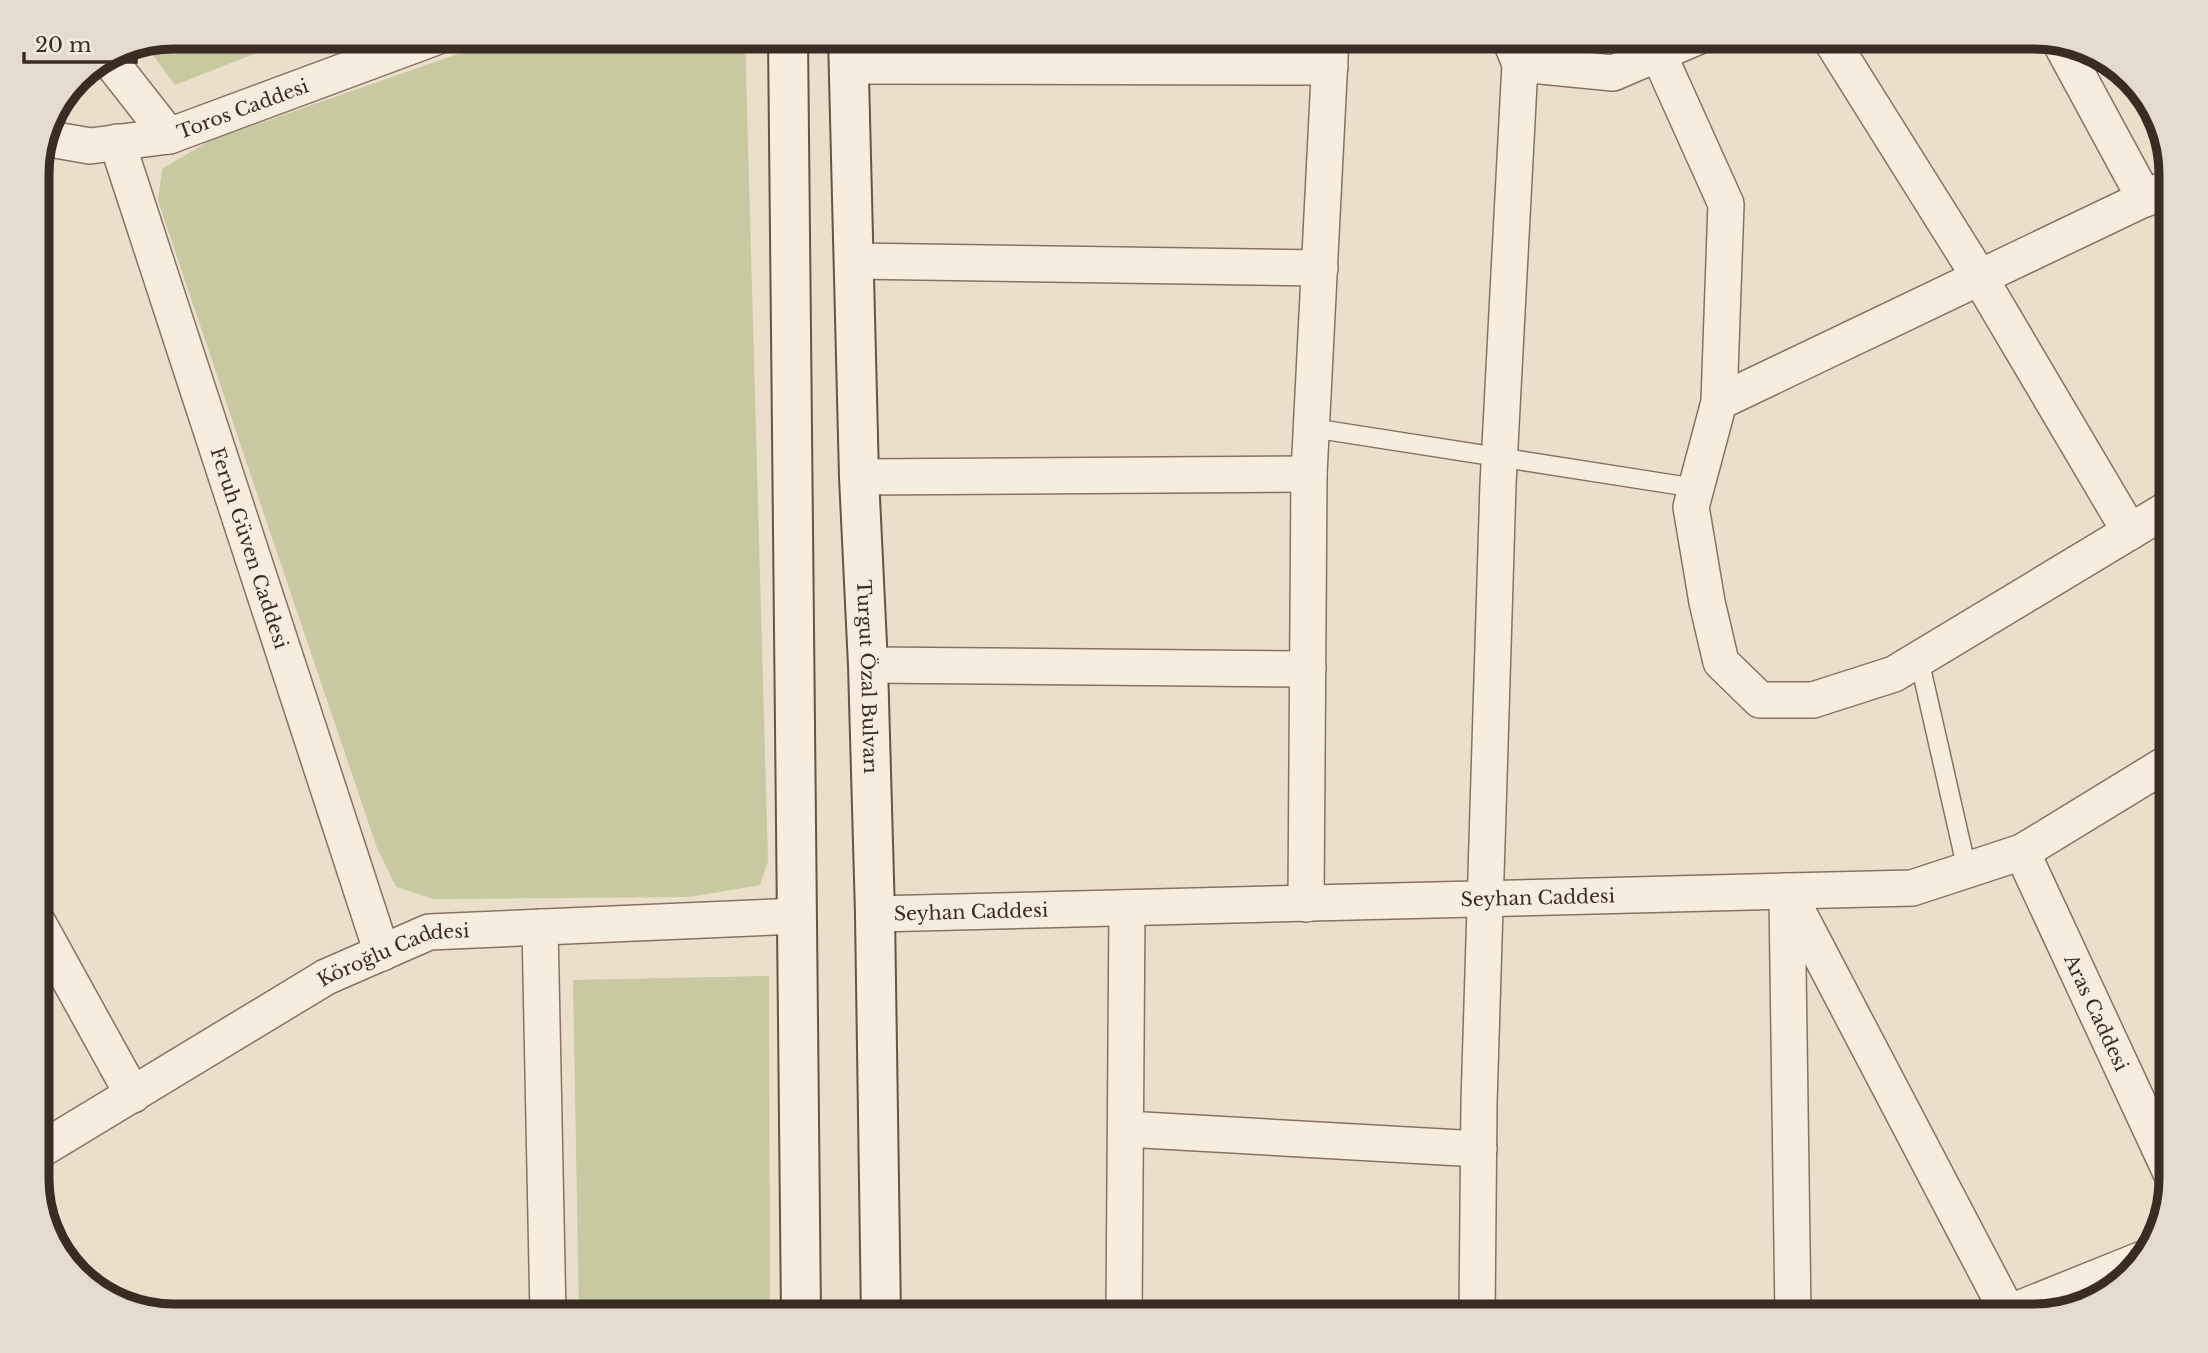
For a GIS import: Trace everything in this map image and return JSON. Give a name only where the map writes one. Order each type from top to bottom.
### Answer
[{"type":"street","name":"Toros Caddesi","points":[[54,140],[90,146],[169,136],[404,49]]},
{"type":"street","points":[[788,49],[801,1304]]},
{"type":"street","points":[[1476,1304],[1486,899],[1515,50],[1613,73],[1668,49]]},
{"type":"street","points":[[1837,49],[1980,278],[2130,532]]},
{"type":"street","points":[[848,51],[1331,52],[1309,474],[1306,904]]},
{"type":"street","name":"Turgut Özal Bulvarı","points":[[848,51],[859,477],[868,665],[875,914],[881,1304]]},
{"type":"street","points":[[1658,53],[1726,204],[1719,402],[1690,507],[1721,662],[1760,700],[1813,700],[1894,674],[2159,514]]},
{"type":"street","points":[[1719,402],[2158,192],[2067,53]]},
{"type":"street","points":[[113,65],[169,136]]},
{"type":"street","name":"Feruh Güven Caddesi","points":[[117,142],[382,953]]},
{"type":"street","points":[[855,261],[1320,268]]},
{"type":"street","points":[[859,477],[1309,474]]},
{"type":"street","points":[[868,665],[1308,669]]},
{"type":"street","name":"Seyhan Caddesi","points":[[875,914],[1912,888],[2022,852],[2159,768]]},
{"type":"street","name":"Aras Caddesi","points":[[2022,852],[2159,1147]]},
{"type":"street","points":[[1787,891],[1998,1304]]},
{"type":"street","points":[[1787,891],[1793,1304]]},
{"type":"street","points":[[1124,1304],[1127,908]]},
{"type":"street","name":"Köroğlu Caddesi","points":[[49,1145],[326,977],[429,932],[797,916]]},
{"type":"street","points":[[540,927],[548,1304]]},
{"type":"street","points":[[49,943],[132,1095]]},
{"type":"street","points":[[1126,1129],[1479,1149]]},
{"type":"street","points":[[2031,1304],[2121,1268]]},
{"type":"lane","points":[[1312,428],[1696,488]]},
{"type":"lane","points":[[1919,659],[1967,870]]},
{"type":"green space","points":[[266,49],[175,85],[150,51]]},
{"type":"green space","points":[[472,49],[745,49],[768,861],[760,885],[689,897],[434,899],[396,887],[377,848],[158,201],[162,169],[209,141]]},
{"type":"green space","points":[[769,976],[770,1304],[579,1304],[573,980]]}]
